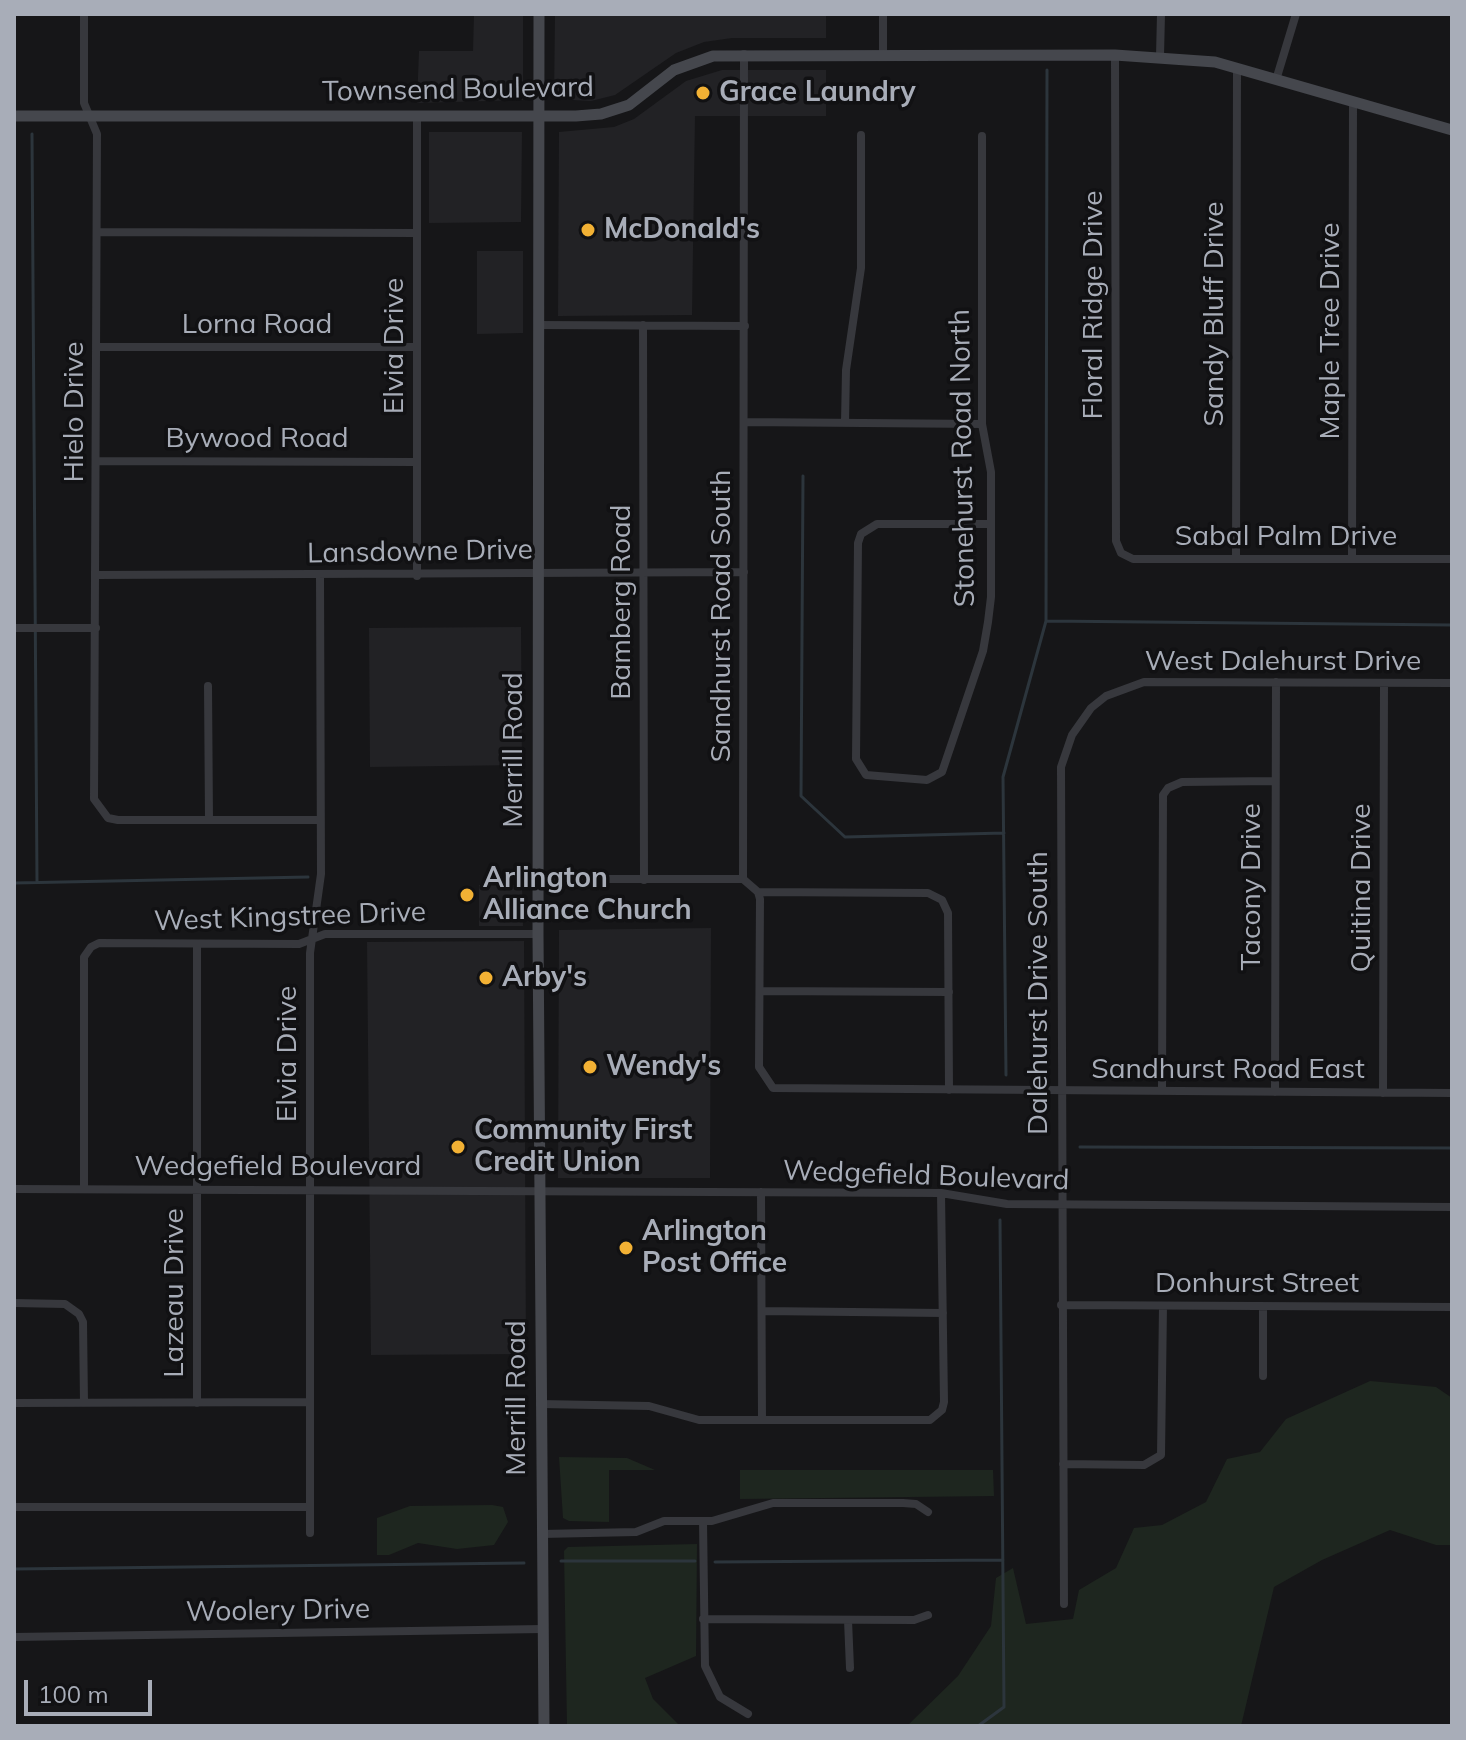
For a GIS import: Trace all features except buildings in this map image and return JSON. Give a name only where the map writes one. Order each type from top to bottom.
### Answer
[{"type":"main road","name":"Merrill Road","points":[[539,14],[538,934],[544,1726]]},
{"type":"main road","name":"Townsend Boulevard","points":[[14,116],[601,114],[629,105],[674,70],[694,60],[744,54],[1115,55],[1190,58],[1452,130]]},
{"type":"street","name":"Hielo Drive","points":[[84,14],[84,103],[97,134],[94,799],[101,812],[118,820],[209,820]]},
{"type":"street","points":[[883,14],[883,54]]},
{"type":"street","points":[[1160,56],[1161,14]]},
{"type":"street","points":[[1276,80],[1296,14]]},
{"type":"street","name":"Sandhurst Road South","points":[[743,879],[744,54]]},
{"type":"street","name":"Floral Ridge Drive","points":[[1115,55],[1116,541],[1121,553]]},
{"type":"street","name":"Sandy Bluff Drive","points":[[1236,559],[1237,69]]},
{"type":"street","name":"Maple Tree Drive","points":[[1352,559],[1353,102]]},
{"type":"street","name":"Elvia Drive","points":[[417,116],[417,576]]},
{"type":"street","points":[[845,423],[846,370],[861,268],[861,135]]},
{"type":"street","name":"Stonehurst Road North","points":[[982,136],[982,424],[991,472],[991,524],[991,597],[983,651],[942,772],[927,780],[874,779],[861,770],[856,759],[858,543],[867,528],[877,524],[991,524]]},
{"type":"street","points":[[97,232],[417,233]]},
{"type":"street","points":[[538,325],[745,326]]},
{"type":"street","name":"Bamberg Road","points":[[643,325],[644,880]]},
{"type":"street","name":"Lorna Road","points":[[97,347],[417,347]]},
{"type":"street","points":[[744,422],[982,424]]},
{"type":"street","name":"Bywood Road","points":[[96,461],[417,462]]},
{"type":"street","name":"Sabal Palm Drive","points":[[1121,553],[1133,559],[1452,559]]},
{"type":"street","name":"Lansdowne Drive","points":[[96,575],[417,576],[744,572]]},
{"type":"street","name":"Elvia Drive","points":[[310,1533],[313,938],[321,874],[320,576]]},
{"type":"street","points":[[14,628],[96,628]]},
{"type":"street","name":"West Dalehurst Drive","points":[[1079,722],[1106,696],[1144,682],[1452,683]]},
{"type":"street","name":"Tacony Drive","points":[[1275,1092],[1276,682]]},
{"type":"street","name":"Quitina Drive","points":[[1383,1093],[1384,683]]},
{"type":"street","points":[[208,686],[209,820],[320,820]]},
{"type":"street","name":"Dalehurst Drive South","points":[[1064,1604],[1061,767],[1079,722]]},
{"type":"street","points":[[1162,1091],[1162,801],[1172,785],[1182,782],[1274,781]]},
{"type":"street","points":[[538,879],[743,879],[758,892],[928,893],[942,900],[948,913],[949,1090]]},
{"type":"street","points":[[758,892],[760,991],[949,992]]},
{"type":"street","name":"West Kingstree Drive","points":[[84,1189],[84,957],[91,947],[99,943],[299,944],[325,934],[538,934]]},
{"type":"street","name":"Lazeau Drive","points":[[197,944],[197,1403]]},
{"type":"street","name":"Sandhurst Road East","points":[[760,991],[759,1067],[766,1082],[782,1090],[1452,1093]]},
{"type":"street","name":"Wedgefield Boulevard","points":[[14,1189],[941,1193],[990,1202],[1061,1204],[1452,1207]]},
{"type":"street","points":[[761,1192],[762,1420]]},
{"type":"street","points":[[540,1404],[649,1406],[699,1420],[922,1421],[937,1415],[944,1402],[941,1193]]},
{"type":"street","points":[[14,1303],[65,1304],[79,1314],[83,1322],[84,1403]]},
{"type":"street","name":"Donhurst Street","points":[[1061,1305],[1452,1307]]},
{"type":"street","points":[[1063,1464],[1144,1465],[1161,1455],[1163,1306]]},
{"type":"street","points":[[1263,1307],[1263,1376]]},
{"type":"street","points":[[762,1311],[943,1313]]},
{"type":"street","points":[[14,1403],[310,1402]]},
{"type":"street","points":[[542,1534],[627,1533],[664,1521],[703,1521],[736,1516],[773,1503],[903,1503],[916,1504],[928,1512]]},
{"type":"street","points":[[14,1507],[310,1507]]},
{"type":"street","points":[[703,1521],[703,1659],[713,1685],[729,1705],[748,1714]]},
{"type":"street","points":[[703,1619],[914,1620],[928,1615]]},
{"type":"street","points":[[848,1620],[850,1668]]},
{"type":"street","name":"Woolery Drive","points":[[14,1637],[543,1629]]},
{"type":"shaded area","points":[[474,14],[523,14],[523,100],[417,103],[419,51],[473,51]]},
{"type":"shaded area","points":[[555,14],[826,14],[826,38],[732,38],[704,42],[676,53],[615,95],[591,101],[554,99]]},
{"type":"shaded area","points":[[722,70],[826,70],[826,116],[695,116],[692,315],[558,316],[559,132],[614,127],[634,119],[686,81]]},
{"type":"shaded area","points":[[429,132],[522,132],[521,222],[429,223]]},
{"type":"shaded area","points":[[477,251],[523,251],[523,333],[477,334]]},
{"type":"shaded area","points":[[521,627],[522,765],[370,767],[369,628]]},
{"type":"shaded area","points":[[479,885],[522,885],[523,926],[479,926]]},
{"type":"shaded area","points":[[711,928],[710,1178],[558,1178],[559,930]]},
{"type":"shaded area","points":[[524,941],[526,1354],[371,1355],[367,942]]},
{"type":"shaded area","points":[[1370,1381],[1436,1387],[1452,1398],[1452,1545],[1436,1545],[1390,1530],[1322,1560],[1274,1587],[1241,1726],[907,1726],[958,1676],[991,1626],[996,1578],[1013,1568],[1026,1624],[1073,1619],[1079,1590],[1116,1568],[1134,1528],[1162,1525],[1206,1502],[1227,1459],[1260,1452],[1286,1419]]},
{"type":"shaded area","points":[[559,1457],[627,1458],[655,1470],[609,1470],[609,1522],[569,1521],[563,1518]]},
{"type":"shaded area","points":[[740,1470],[993,1470],[994,1496],[740,1499]]},
{"type":"shaded area","points":[[410,1506],[503,1507],[508,1522],[494,1545],[457,1549],[418,1543],[389,1555],[377,1555],[377,1518]]},
{"type":"shaded area","points":[[697,1544],[696,1656],[645,1678],[653,1699],[680,1726],[567,1726],[564,1551],[568,1547]]},
{"type":"waterway","points":[[1047,70],[1046,621],[1452,625]]},
{"type":"waterway","points":[[32,134],[37,882]]},
{"type":"waterway","points":[[803,476],[801,796],[845,837],[1004,833]]},
{"type":"waterway","points":[[1006,1075],[1003,777],[1046,621]]},
{"type":"waterway","points":[[14,883],[308,877]]},
{"type":"waterway","points":[[1080,1147],[1452,1148]]},
{"type":"waterway","points":[[978,1726],[1004,1707],[1000,1220]]},
{"type":"waterway","points":[[715,1562],[1003,1560]]},
{"type":"waterway","points":[[561,1561],[695,1561]]},
{"type":"waterway","points":[[14,1569],[524,1563]]},
{"type":"place","name":"Grace Laundry","points":[[703,93]]},
{"type":"place","name":"McDonald's","points":[[588,230]]},
{"type":"place","name":"Arlington Alliance Church","points":[[467,895]]},
{"type":"place","name":"Arby's","points":[[486,978]]},
{"type":"place","name":"Wendy's","points":[[590,1067]]},
{"type":"place","name":"Community First Credit Union","points":[[458,1147]]},
{"type":"place","name":"Arlington Post Office","points":[[626,1248]]}]
